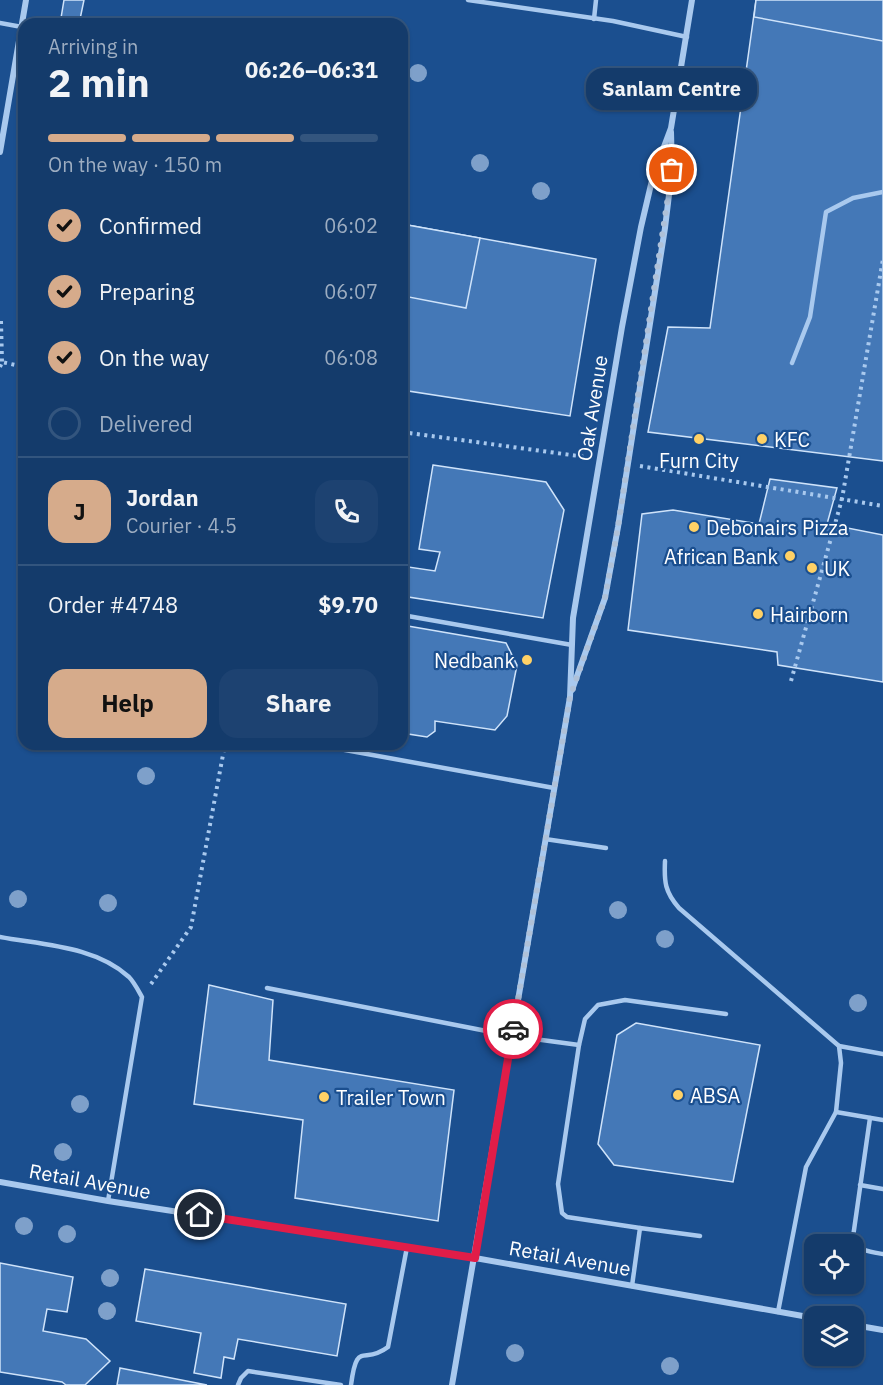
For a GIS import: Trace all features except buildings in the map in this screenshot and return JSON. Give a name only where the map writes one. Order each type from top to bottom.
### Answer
[{"type":"street","points":[[23,18],[26,0]]},
{"type":"street","name":"Oak Avenue","points":[[452,1385],[570,697],[573,618],[624,316],[651,186],[671,128],[692,0]]},
{"type":"street","points":[[0,152],[18,50]]},
{"type":"street","name":"Oak Avenue","points":[[570,697],[605,598],[618,527],[665,228],[672,170],[671,128]]},
{"type":"street","name":"Retail Avenue","points":[[0,1182],[475,1258],[804,1316]]},
{"type":"street","points":[[864,1327],[883,1330]]},
{"type":"lane","points":[[468,0],[594,19],[687,37]]},
{"type":"lane","points":[[594,19],[596,0]]},
{"type":"lane","points":[[0,23],[18,26]]},
{"type":"lane","points":[[792,363],[810,317],[826,212],[853,198],[883,192]]},
{"type":"lane","points":[[408,616],[572,645]]},
{"type":"lane","points":[[345,750],[554,788]]},
{"type":"lane","points":[[545,839],[606,849]]},
{"type":"lane","points":[[665,861],[664,878],[669,896],[679,908],[839,1046],[883,1054]]},
{"type":"lane","points":[[0,937],[83,952],[110,963],[131,979],[142,997],[108,1201]]},
{"type":"lane","points":[[267,988],[512,1036],[579,1046]]},
{"type":"lane","points":[[700,1236],[567,1217],[562,1213],[558,1184],[585,1019],[598,1005],[625,1000],[726,1014]]},
{"type":"lane","points":[[778,1312],[806,1167],[836,1112],[841,1063],[839,1046]]},
{"type":"lane","points":[[836,1112],[883,1120]]},
{"type":"lane","points":[[870,1118],[853,1237],[855,1244],[867,1251],[883,1254]]},
{"type":"lane","points":[[860,1185],[883,1189]]},
{"type":"lane","points":[[632,1286],[640,1228]]},
{"type":"lane","points":[[351,1385],[354,1362],[358,1357],[381,1352],[388,1347],[407,1247]]},
{"type":"lane","points":[[238,1385],[248,1371],[341,1385]]},
{"type":"path","points":[[791,681],[842,499],[883,259]]},
{"type":"path","points":[[1,321],[1,364],[18,366]]},
{"type":"path","points":[[142,997],[191,927],[224,750]]},
{"type":"way so far","points":[[513,1029],[570,697],[605,598],[631,449],[672,170]]},
{"type":"place","name":"Sanlam Centre","points":[[672,170]]},
{"type":"place","name":"Furn City","points":[[699,439]]},
{"type":"place","name":"KFC","points":[[762,439]]},
{"type":"place","name":"Debonairs Pizza","points":[[694,527]]},
{"type":"place","name":"African Bank","points":[[790,556]]},
{"type":"place","name":"UK","points":[[812,568]]},
{"type":"place","name":"Hairborn","points":[[758,614]]},
{"type":"place","name":"Nedbank","points":[[527,660]]},
{"type":"place","name":"ABSA","points":[[678,1095]]},
{"type":"place","name":"Trailer Town","points":[[324,1097]]},
{"type":"route","points":[[200,1215],[475,1258],[513,1029]]}]
